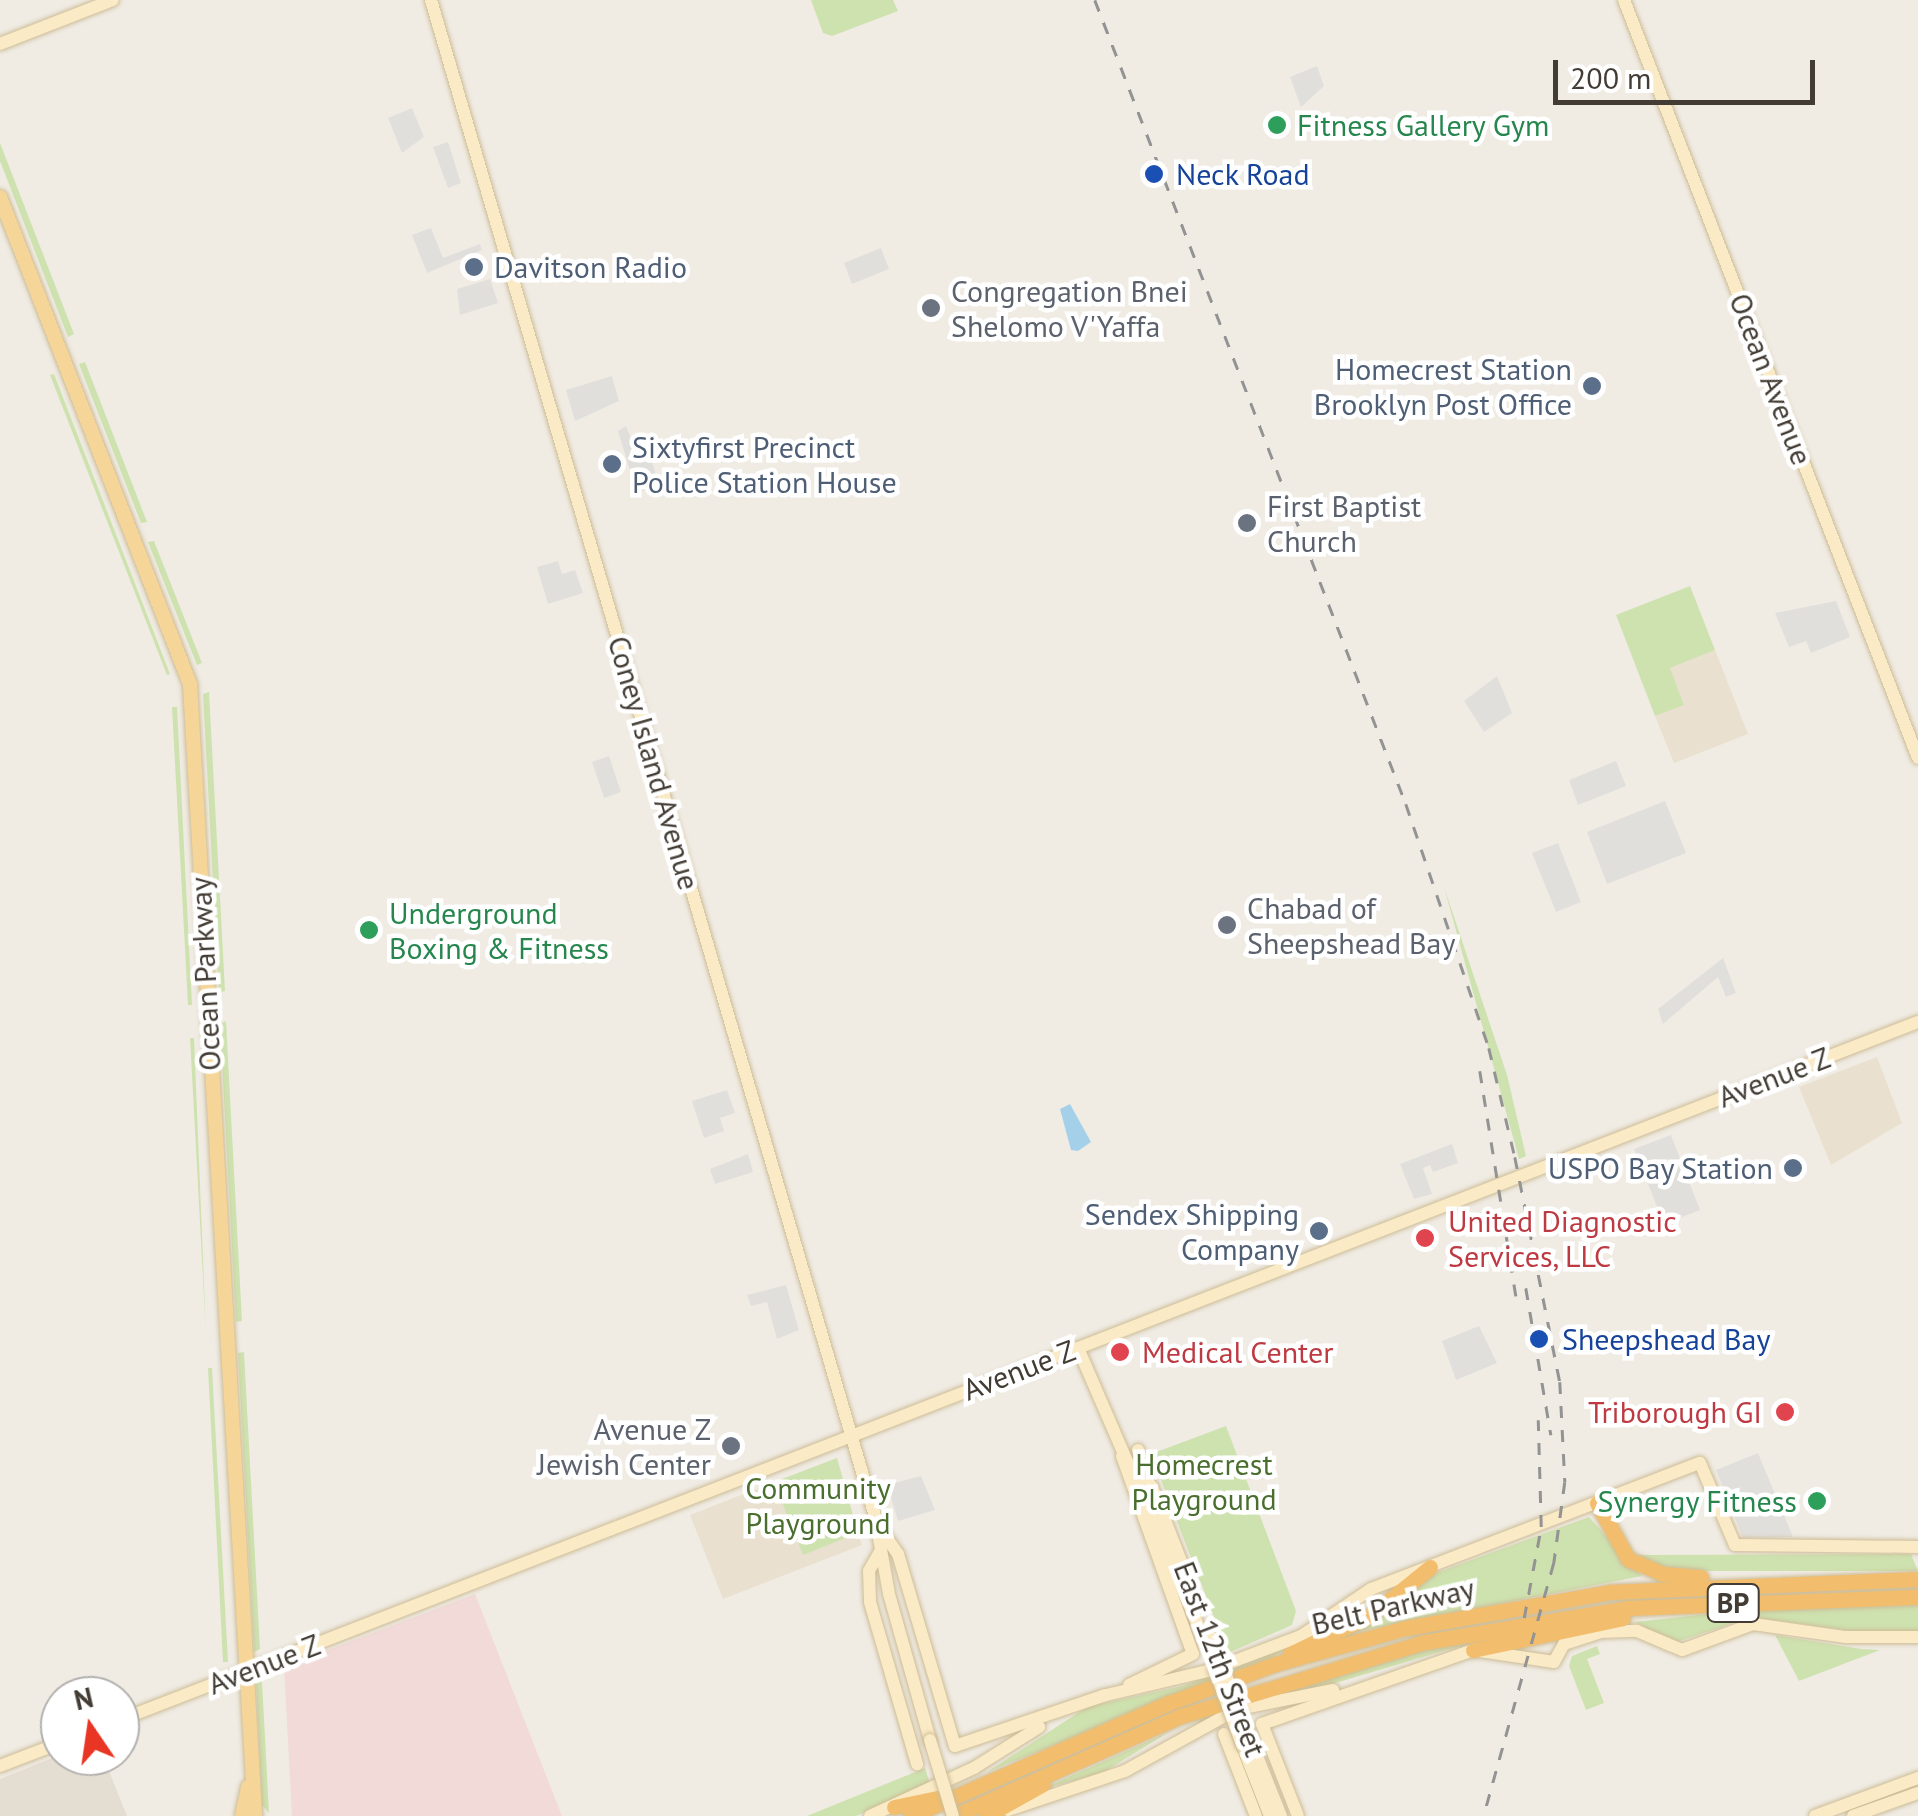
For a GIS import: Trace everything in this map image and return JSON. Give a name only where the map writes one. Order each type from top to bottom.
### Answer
[{"type":"highway","points":[[1596,1504],[1615,1545],[1646,1569],[1750,1584]]},
{"type":"highway","points":[[1276,1664],[1371,1615],[1430,1567]]},
{"type":"highway","name":"Belt Parkway","points":[[910,1816],[1276,1664],[1522,1604],[1750,1584],[1918,1579]]},
{"type":"highway","name":"Belt Parkway","points":[[954,1816],[1096,1751],[1243,1694],[1424,1642],[1548,1617],[1690,1604],[1918,1597]]},
{"type":"highway","points":[[1473,1650],[1690,1604]]},
{"type":"highway","points":[[1564,1644],[1583,1625]]},
{"type":"highway","points":[[988,1816],[1096,1751]]},
{"type":"highway","points":[[894,1807],[956,1795]]},
{"type":"main road","points":[[0,44],[112,0]]},
{"type":"main road","name":"Coney Island Avenue","points":[[432,0],[877,1525],[930,1740],[954,1816]]},
{"type":"main road","name":"Ocean Avenue","points":[[1624,0],[1918,758]]},
{"type":"main road","name":"Ocean Parkway","points":[[0,197],[190,684],[242,1672],[249,1786],[255,1816]]},
{"type":"main road","name":"Avenue Z","points":[[140,1712],[1918,1022]]},
{"type":"main road","name":"East 12th Street","points":[[1078,1348],[1192,1648],[1190,1659],[1102,1696]]},
{"type":"main road","points":[[1138,1450],[1152,1487]]},
{"type":"main road","name":"East 12th Street","points":[[1122,1456],[1152,1487],[1270,1816]]},
{"type":"main road","name":"East 12th Street","points":[[1122,1456],[1141,1486],[1208,1640]]},
{"type":"main road","points":[[870,1816],[974,1768],[1053,1717],[1102,1696],[1196,1675],[1301,1636],[1371,1588],[1700,1464],[1732,1543],[1918,1547]]},
{"type":"main road","name":"Coney Island Avenue","points":[[877,1525],[898,1554],[955,1746],[1053,1717]]},
{"type":"main road","name":"Coney Island Avenue","points":[[882,1550],[869,1571],[870,1602],[916,1764]]},
{"type":"main road","points":[[988,1816],[1125,1771],[1238,1708],[1364,1684],[1473,1650],[1554,1662],[1564,1644],[1622,1629],[1682,1650],[1753,1624],[1846,1637],[1918,1637]]},
{"type":"main road","name":"East 12th Street","points":[[1298,1816],[1262,1724],[1364,1684]]},
{"type":"main road","name":"East 12th Street","points":[[1224,1734],[1256,1816]]},
{"type":"main road","name":"East 12th Street","points":[[1247,1743],[1281,1816]]},
{"type":"main road","points":[[0,1766],[40,1751]]},
{"type":"main road","points":[[1815,1816],[1918,1778]]},
{"type":"main road","name":"Ocean Parkway","points":[[241,1812],[249,1786]]},
{"type":"main road","points":[[1852,1816],[1918,1793]]},
{"type":"shaded area","points":[[1317,66],[1324,86],[1301,107],[1290,77]]},
{"type":"shaded area","points":[[412,108],[424,137],[402,153],[388,118]]},
{"type":"shaded area","points":[[448,142],[461,183],[448,188],[433,147]]},
{"type":"shaded area","points":[[431,228],[443,258],[480,244],[482,250],[427,273],[412,235]]},
{"type":"shaded area","points":[[881,248],[889,269],[852,284],[844,263]]},
{"type":"shaded area","points":[[490,279],[498,303],[460,315],[457,289]]},
{"type":"shaded area","points":[[612,376],[619,401],[575,421],[566,390]]},
{"type":"shaded area","points":[[626,426],[637,453],[648,449],[659,484],[637,493],[618,431]]},
{"type":"shaded area","points":[[558,561],[562,574],[575,570],[583,593],[548,604],[537,567]]},
{"type":"shaded area","points":[[1836,601],[1850,637],[1811,653],[1806,641],[1789,647],[1775,613]]},
{"type":"shaded area","points":[[1715,650],[1748,734],[1674,763],[1655,716],[1684,704],[1669,668]]},
{"type":"shaded area","points":[[1497,676],[1512,713],[1484,732],[1464,701]]},
{"type":"shaded area","points":[[609,756],[621,792],[604,798],[592,762]]},
{"type":"shaded area","points":[[1616,761],[1626,786],[1578,805],[1569,780]]},
{"type":"shaded area","points":[[1665,801],[1686,853],[1607,884],[1587,832]]},
{"type":"shaded area","points":[[1558,843],[1581,902],[1556,912],[1532,853]]},
{"type":"shaded area","points":[[1723,958],[1736,993],[1726,997],[1718,977],[1663,1024],[1658,1009]]},
{"type":"shaded area","points":[[1877,1057],[1902,1123],[1831,1165],[1799,1087]]},
{"type":"shaded area","points":[[727,1090],[735,1113],[720,1118],[724,1131],[704,1138],[692,1101]]},
{"type":"shaded area","points":[[1671,1135],[1700,1210],[1664,1224],[1634,1149]]},
{"type":"shaded area","points":[[1452,1144],[1458,1163],[1433,1172],[1430,1165],[1423,1168],[1432,1194],[1414,1199],[1400,1164]]},
{"type":"shaded area","points":[[748,1154],[753,1172],[715,1184],[710,1169]]},
{"type":"shaded area","points":[[786,1285],[799,1330],[777,1339],[767,1302],[751,1306],[747,1295]]},
{"type":"shaded area","points":[[1479,1326],[1497,1363],[1456,1380],[1442,1341]]},
{"type":"shaded area","points":[[1758,1453],[1793,1537],[1743,1538],[1716,1470]]},
{"type":"shaded area","points":[[921,1476],[935,1510],[898,1521],[887,1485]]},
{"type":"shaded area","points":[[774,1482],[803,1554],[858,1533],[862,1545],[723,1599],[690,1515]]},
{"type":"shaded area","points":[[475,1594],[562,1816],[292,1816],[284,1667]]},
{"type":"shaded area","points":[[40,1763],[40,1776],[111,1776],[127,1816],[0,1816],[0,1779]]},
{"type":"green space","points":[[811,0],[893,0],[898,11],[832,36],[823,33]]},
{"type":"green space","points":[[0,143],[74,334],[68,337],[0,161]]},
{"type":"green space","points":[[85,362],[147,522],[141,523],[79,364]]},
{"type":"green space","points":[[54,374],[170,674],[167,675],[50,375]]},
{"type":"green space","points":[[154,541],[202,663],[197,665],[148,542]]},
{"type":"green space","points":[[1690,586],[1715,650],[1670,668],[1684,705],[1655,716],[1616,615]]},
{"type":"green space","points":[[209,692],[225,991],[219,993],[203,694]]},
{"type":"green space","points":[[172,707],[177,707],[192,1005],[188,1005]]},
{"type":"green space","points":[[1444,887],[1507,1075],[1526,1156],[1519,1159]]},
{"type":"green space","points":[[226,1021],[242,1321],[236,1322],[220,1024]]},
{"type":"green space","points":[[190,1038],[194,1038],[206,1333]]},
{"type":"green space","points":[[244,1352],[260,1649],[254,1652],[238,1353]]},
{"type":"green space","points":[[208,1368],[212,1368],[228,1662],[223,1662]]},
{"type":"green space","name":"Homecrest Playground","points":[[1226,1426],[1296,1611],[1292,1625],[1228,1653],[1151,1454]]},
{"type":"green space","name":"Community Playground","points":[[837,1458],[858,1533],[803,1555],[774,1482]]},
{"type":"green space","points":[[1589,1517],[1642,1576],[1350,1633],[1436,1573]]},
{"type":"green space","points":[[1911,1554],[1918,1571],[1666,1571],[1640,1562],[1638,1555]]},
{"type":"green space","points":[[1918,1605],[1918,1632],[1852,1631],[1751,1617],[1674,1643],[1635,1622],[1752,1609]]},
{"type":"green space","points":[[1547,1634],[1480,1640],[1198,1724],[1202,1716],[1409,1653],[1464,1641]]},
{"type":"green space","points":[[1775,1635],[1861,1649],[1880,1650],[1799,1681]]},
{"type":"green space","points":[[1597,1646],[1600,1654],[1587,1659],[1604,1703],[1586,1710],[1569,1666],[1572,1656]]},
{"type":"green space","points":[[1287,1648],[1269,1659],[987,1772],[1087,1707],[1182,1686]]},
{"type":"green space","points":[[256,1681],[262,1681],[269,1813],[262,1805]]},
{"type":"green space","points":[[1169,1732],[1102,1773],[1042,1789]]},
{"type":"green space","points":[[925,1768],[931,1787],[856,1816],[807,1816]]},
{"type":"water","points":[[1070,1104],[1091,1142],[1078,1151],[1071,1150],[1060,1109]]},
{"type":"railway","points":[[1095,0],[1406,804],[1489,1048],[1515,1157],[1560,1382],[1565,1482],[1554,1563],[1484,1816]]},
{"type":"railway","points":[[1480,1071],[1518,1307]]},
{"type":"railway","points":[[1526,1288],[1551,1435]]},
{"type":"railway","points":[[1524,1618],[1541,1527],[1538,1420]]},
{"type":"place","name":"Fitness Gallery Gym","points":[[1277,125]]},
{"type":"place","name":"Neck Road","points":[[1154,174]]},
{"type":"place","name":"Davitson Radio","points":[[474,267]]},
{"type":"place","name":"Congregation Bnei Shelomo V'Yaffa","points":[[931,308]]},
{"type":"place","name":"Homecrest Station Brooklyn Post Office","points":[[1592,386]]},
{"type":"place","name":"Sixtyfirst Precinct Police Station House","points":[[612,464]]},
{"type":"place","name":"First Baptist Church","points":[[1247,523]]},
{"type":"place","name":"Chabad of Sheepshead Bay","points":[[1227,925]]},
{"type":"place","name":"Underground Boxing & Fitness","points":[[369,930]]},
{"type":"place","name":"USPO Bay Station","points":[[1793,1168]]},
{"type":"place","name":"Sendex Shipping Company","points":[[1319,1231]]},
{"type":"place","name":"United Diagnostic Services, LLC","points":[[1425,1238]]},
{"type":"place","name":"Sheepshead Bay","points":[[1539,1339]]},
{"type":"place","name":"Medical Center","points":[[1120,1352]]},
{"type":"place","name":"Triborough GI","points":[[1785,1412]]},
{"type":"place","name":"Avenue Z Jewish Center","points":[[731,1446]]},
{"type":"place","name":"Synergy Fitness","points":[[1817,1501]]}]
